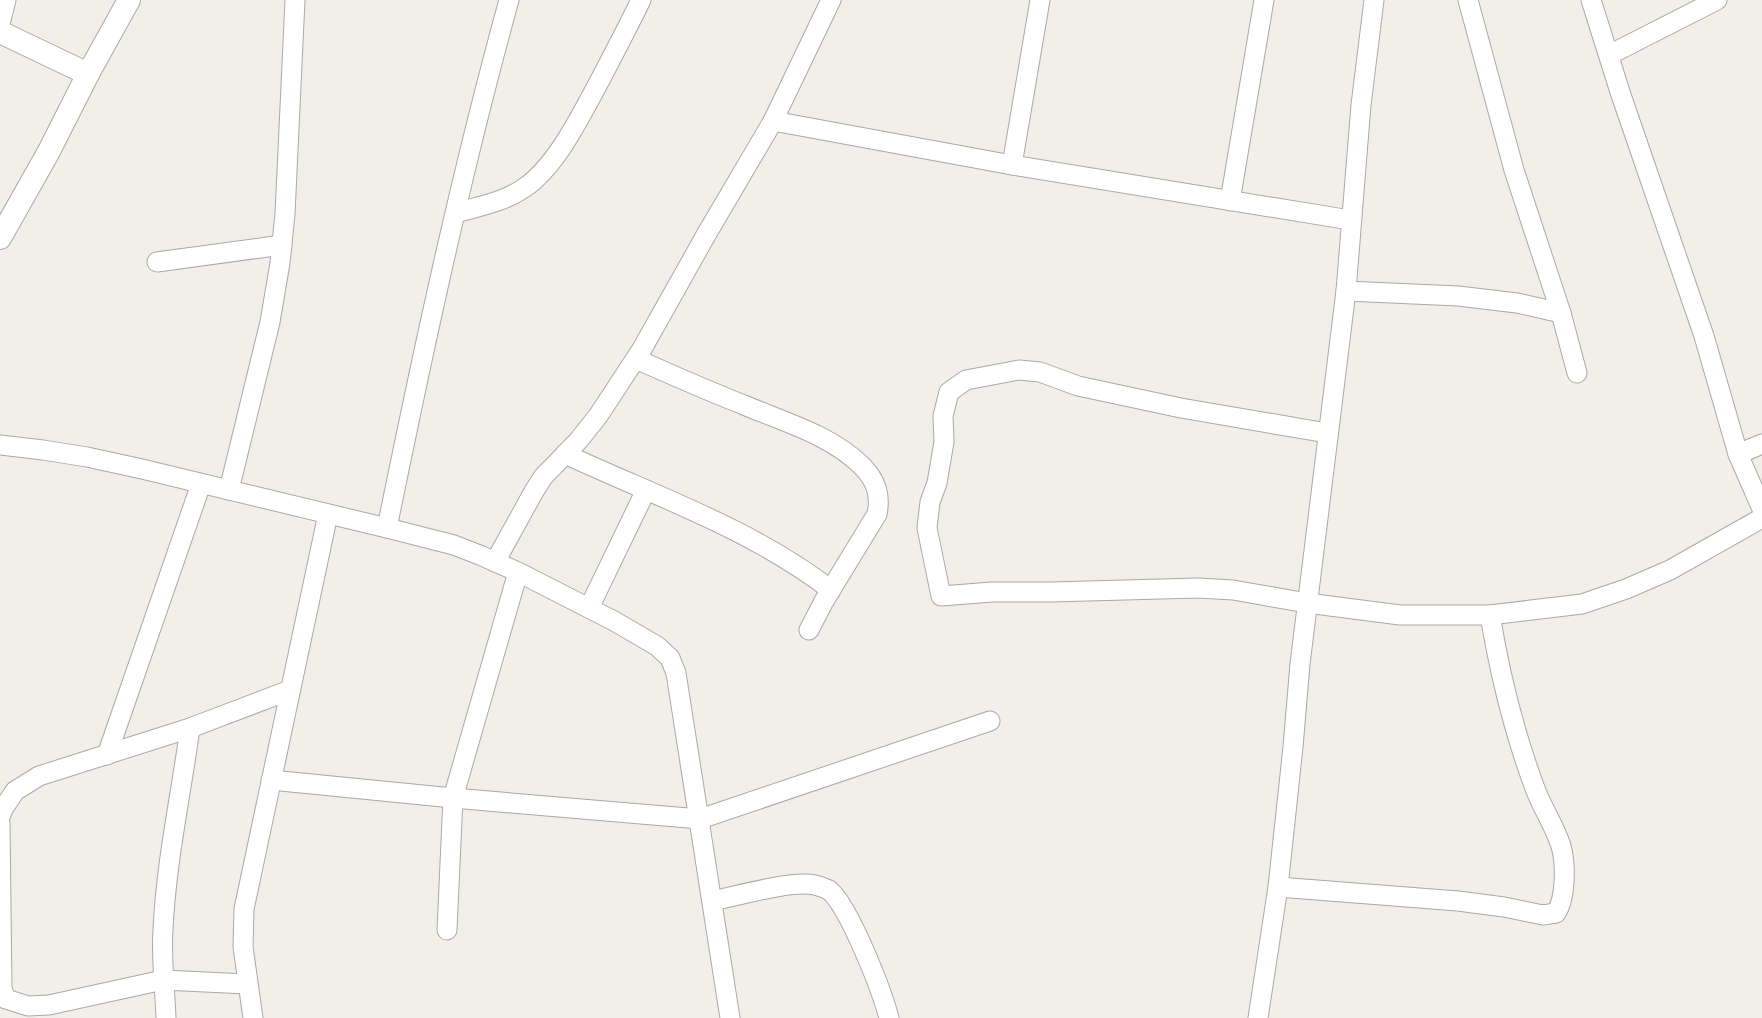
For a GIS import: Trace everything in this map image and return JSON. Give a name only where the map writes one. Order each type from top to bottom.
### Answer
[{"type":"street","points":[[0,24],[6,0]]},
{"type":"street","points":[[0,238],[48,153],[88,74],[129,0]]},
{"type":"street","points":[[230,490],[270,322],[282,245],[295,0]]},
{"type":"street","points":[[387,528],[423,354],[482,100],[509,0]]},
{"type":"street","points":[[456,212],[504,199],[526,187],[545,168],[559,151],[578,121],[641,0]]},
{"type":"street","points":[[495,562],[532,493],[543,477],[578,442],[598,416],[636,359],[773,121],[830,0]]},
{"type":"street","points":[[1012,165],[1040,0]]},
{"type":"street","points":[[1230,201],[1264,0]]},
{"type":"street","points":[[1258,1018],[1278,887],[1307,602],[1346,291],[1350,220],[1361,105],[1374,0]]},
{"type":"street","points":[[1468,0],[1514,170],[1561,313],[1577,373]]},
{"type":"street","points":[[1591,0],[1704,336],[1738,454],[1762,509]]},
{"type":"street","points":[[1609,55],[1717,0]]},
{"type":"street","points":[[0,32],[88,74]]},
{"type":"street","points":[[773,121],[1012,165],[1350,220]]},
{"type":"street","points":[[157,262],[282,245]]},
{"type":"street","points":[[1346,291],[1458,296],[1518,303],[1561,313]]},
{"type":"street","points":[[636,359],[828,441],[847,454],[866,471],[878,490],[880,502],[877,514],[831,590],[810,630]]},
{"type":"street","points":[[1327,433],[1181,408],[1078,386],[1040,372],[1019,370],[966,380],[950,392],[943,416],[944,442],[937,483],[930,502],[927,528],[941,596],[992,592],[1198,588],[1233,590],[1400,615],[1490,615],[1582,604],[1626,589],[1670,570],[1762,518]]},
{"type":"street","points":[[1738,454],[1762,444]]},
{"type":"street","points":[[0,445],[87,457],[387,528],[454,546],[518,572],[589,608],[657,646],[670,658],[676,672],[730,1018]]},
{"type":"street","points":[[565,454],[750,538],[801,568],[831,590]]},
{"type":"street","points":[[107,755],[201,484]]},
{"type":"street","points":[[589,608],[646,490]]},
{"type":"street","points":[[253,1018],[242,935],[243,916],[328,514]]},
{"type":"street","points":[[447,930],[453,798],[518,572]]},
{"type":"street","points":[[1278,887],[1458,902],[1504,907],[1543,915],[1556,913],[1559,908],[1563,888],[1564,873],[1561,847],[1536,792],[1514,728],[1497,661],[1490,615]]},
{"type":"street","points":[[0,817],[8,799],[23,784],[39,776],[190,728],[290,690]]},
{"type":"street","points":[[271,780],[700,819],[990,721]]},
{"type":"street","points":[[166,1018],[162,930],[166,885],[190,728]]},
{"type":"street","points":[[0,787],[23,784]]},
{"type":"street","points":[[0,822],[2,989],[6,998],[28,1006],[49,1005],[163,980],[247,984]]},
{"type":"street","points":[[712,901],[788,885],[813,885],[828,889],[837,898],[859,940],[871,967],[889,1018]]}]
